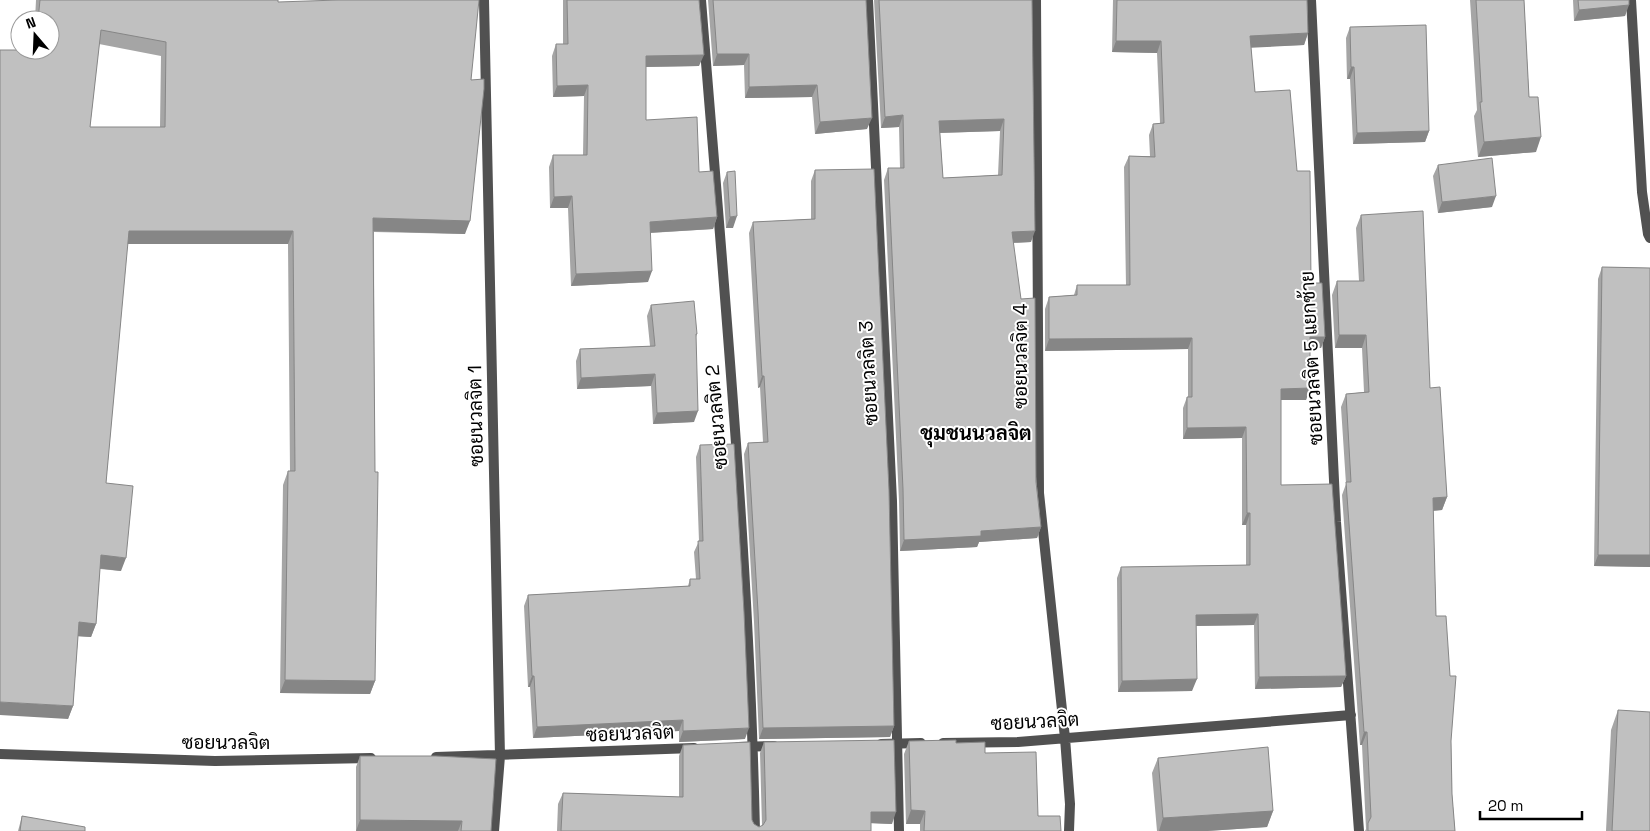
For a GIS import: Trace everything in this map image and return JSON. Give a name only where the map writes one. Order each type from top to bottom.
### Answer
[{"type":"street","name":"ซอยนวลจิต 1","points":[[484,0],[500,756],[494,831]]},
{"type":"street","name":"ซอยนวลจิต 2","points":[[700,0],[741,506],[753,746],[755,831]]},
{"type":"street","name":"ซอยนวลจิต 3","points":[[868,0],[892,501],[899,831]]},
{"type":"street","name":"ซอยนวลจิต 4","points":[[1036,0],[1038,493],[1065,738],[1070,804],[1069,831]]},
{"type":"street","name":"ซอยนวลจิต 5 แยกซ้าย","points":[[1311,0],[1336,522],[1359,831]]},
{"type":"street","points":[[1632,0],[1642,192],[1650,238]]},
{"type":"street","name":"ซอยนวลจิต","points":[[869,744],[1018,742],[1350,715]]},
{"type":"street","points":[[727,747],[782,746]]},
{"type":"street","name":"ซอยนวลจิต","points":[[421,757],[707,748]]},
{"type":"street","name":"ซอยนวลจิต","points":[[0,754],[215,761],[382,758]]},
{"type":"building","points":[[40,0],[278,0],[278,2],[479,0],[471,80],[484,79],[484,89],[470,221],[373,218],[375,472],[378,472],[375,681],[285,680],[288,471],[295,471],[293,231],[129,231],[106,483],[133,486],[126,558],[101,555],[96,624],[79,622],[73,706],[0,702],[0,50],[10,50],[10,60],[60,60],[60,10],[39,10]],"holes":[[[101,30],[166,42],[165,127],[90,127]]]},
{"type":"building","points":[[567,0],[699,0],[704,55],[646,56],[646,120],[697,117],[699,172],[713,171],[717,217],[650,222],[652,271],[576,274],[572,196],[554,197],[553,155],[587,155],[588,85],[557,86],[556,44],[568,44]]},
{"type":"building","points":[[713,0],[866,0],[872,118],[820,122],[817,85],[749,87],[749,54],[717,54]]},
{"type":"building","points":[[879,0],[1032,0],[1035,231],[1012,232],[1021,299],[1035,298],[1036,482],[1041,527],[981,531],[981,536],[904,540],[888,168],[904,168],[903,115],[885,117]],"holes":[[[1004,119],[1002,175],[943,178],[939,121]]]},
{"type":"building","points":[[1117,0],[1307,0],[1308,33],[1250,36],[1255,92],[1290,90],[1297,171],[1310,171],[1311,283],[1322,283],[1325,337],[1310,337],[1310,388],[1281,389],[1281,485],[1332,484],[1346,676],[1259,677],[1258,614],[1196,615],[1197,679],[1122,681],[1121,567],[1250,565],[1250,513],[1247,513],[1246,427],[1187,428],[1187,397],[1192,397],[1192,338],[1049,339],[1049,297],[1077,295],[1077,285],[1130,285],[1129,156],[1155,157],[1153,124],[1164,123],[1161,41],[1116,41]]},
{"type":"building","points":[[1476,0],[1524,0],[1529,97],[1538,97],[1541,137],[1484,142],[1480,102],[1482,102]]},
{"type":"building","points":[[1578,0],[1629,0],[1629,5],[1579,10]]},
{"type":"building","points":[[1426,25],[1429,131],[1357,133],[1354,67],[1351,67],[1350,27]]},
{"type":"building","points":[[1492,158],[1496,196],[1442,202],[1438,165]]},
{"type":"building","points":[[874,169],[889,490],[894,726],[763,728],[748,443],[768,442],[753,222],[815,219],[815,170]]},
{"type":"building","points":[[735,171],[737,216],[730,217],[727,172]]},
{"type":"building","points":[[1423,211],[1430,388],[1440,387],[1447,497],[1433,498],[1436,616],[1446,616],[1450,676],[1456,676],[1451,741],[1455,831],[1368,831],[1368,823],[1371,817],[1367,732],[1364,732],[1346,482],[1351,482],[1346,394],[1369,392],[1366,335],[1339,335],[1337,281],[1364,281],[1361,215]]},
{"type":"building","points":[[1602,267],[1650,268],[1650,555],[1598,555]]},
{"type":"building","points":[[694,301],[697,334],[698,411],[657,413],[655,374],[581,378],[580,349],[655,346],[651,305]]},
{"type":"building","points":[[734,444],[749,728],[683,731],[683,720],[537,727],[534,676],[532,676],[528,595],[690,586],[690,579],[700,579],[698,541],[703,541],[700,445]]},
{"type":"building","points":[[1618,710],[1650,712],[1650,831],[1612,831]]},
{"type":"building","points":[[894,740],[896,812],[871,812],[871,831],[561,831],[563,793],[683,797],[683,745],[750,742],[752,820],[759,827],[766,820],[764,742]]},
{"type":"building","points":[[956,740],[956,743],[985,742],[985,753],[1036,752],[1038,816],[1060,816],[1061,831],[924,831],[925,811],[911,810],[909,741]]},
{"type":"building","points":[[1268,747],[1273,811],[1163,818],[1158,758]]},
{"type":"building","points":[[360,756],[436,756],[496,759],[491,831],[461,831],[462,821],[360,820]]},
{"type":"building","points":[[22,816],[85,827],[85,831],[20,831]]},
{"type":"district","name":"ชุมชนนวลจิต","points":[[976,433]]}]
